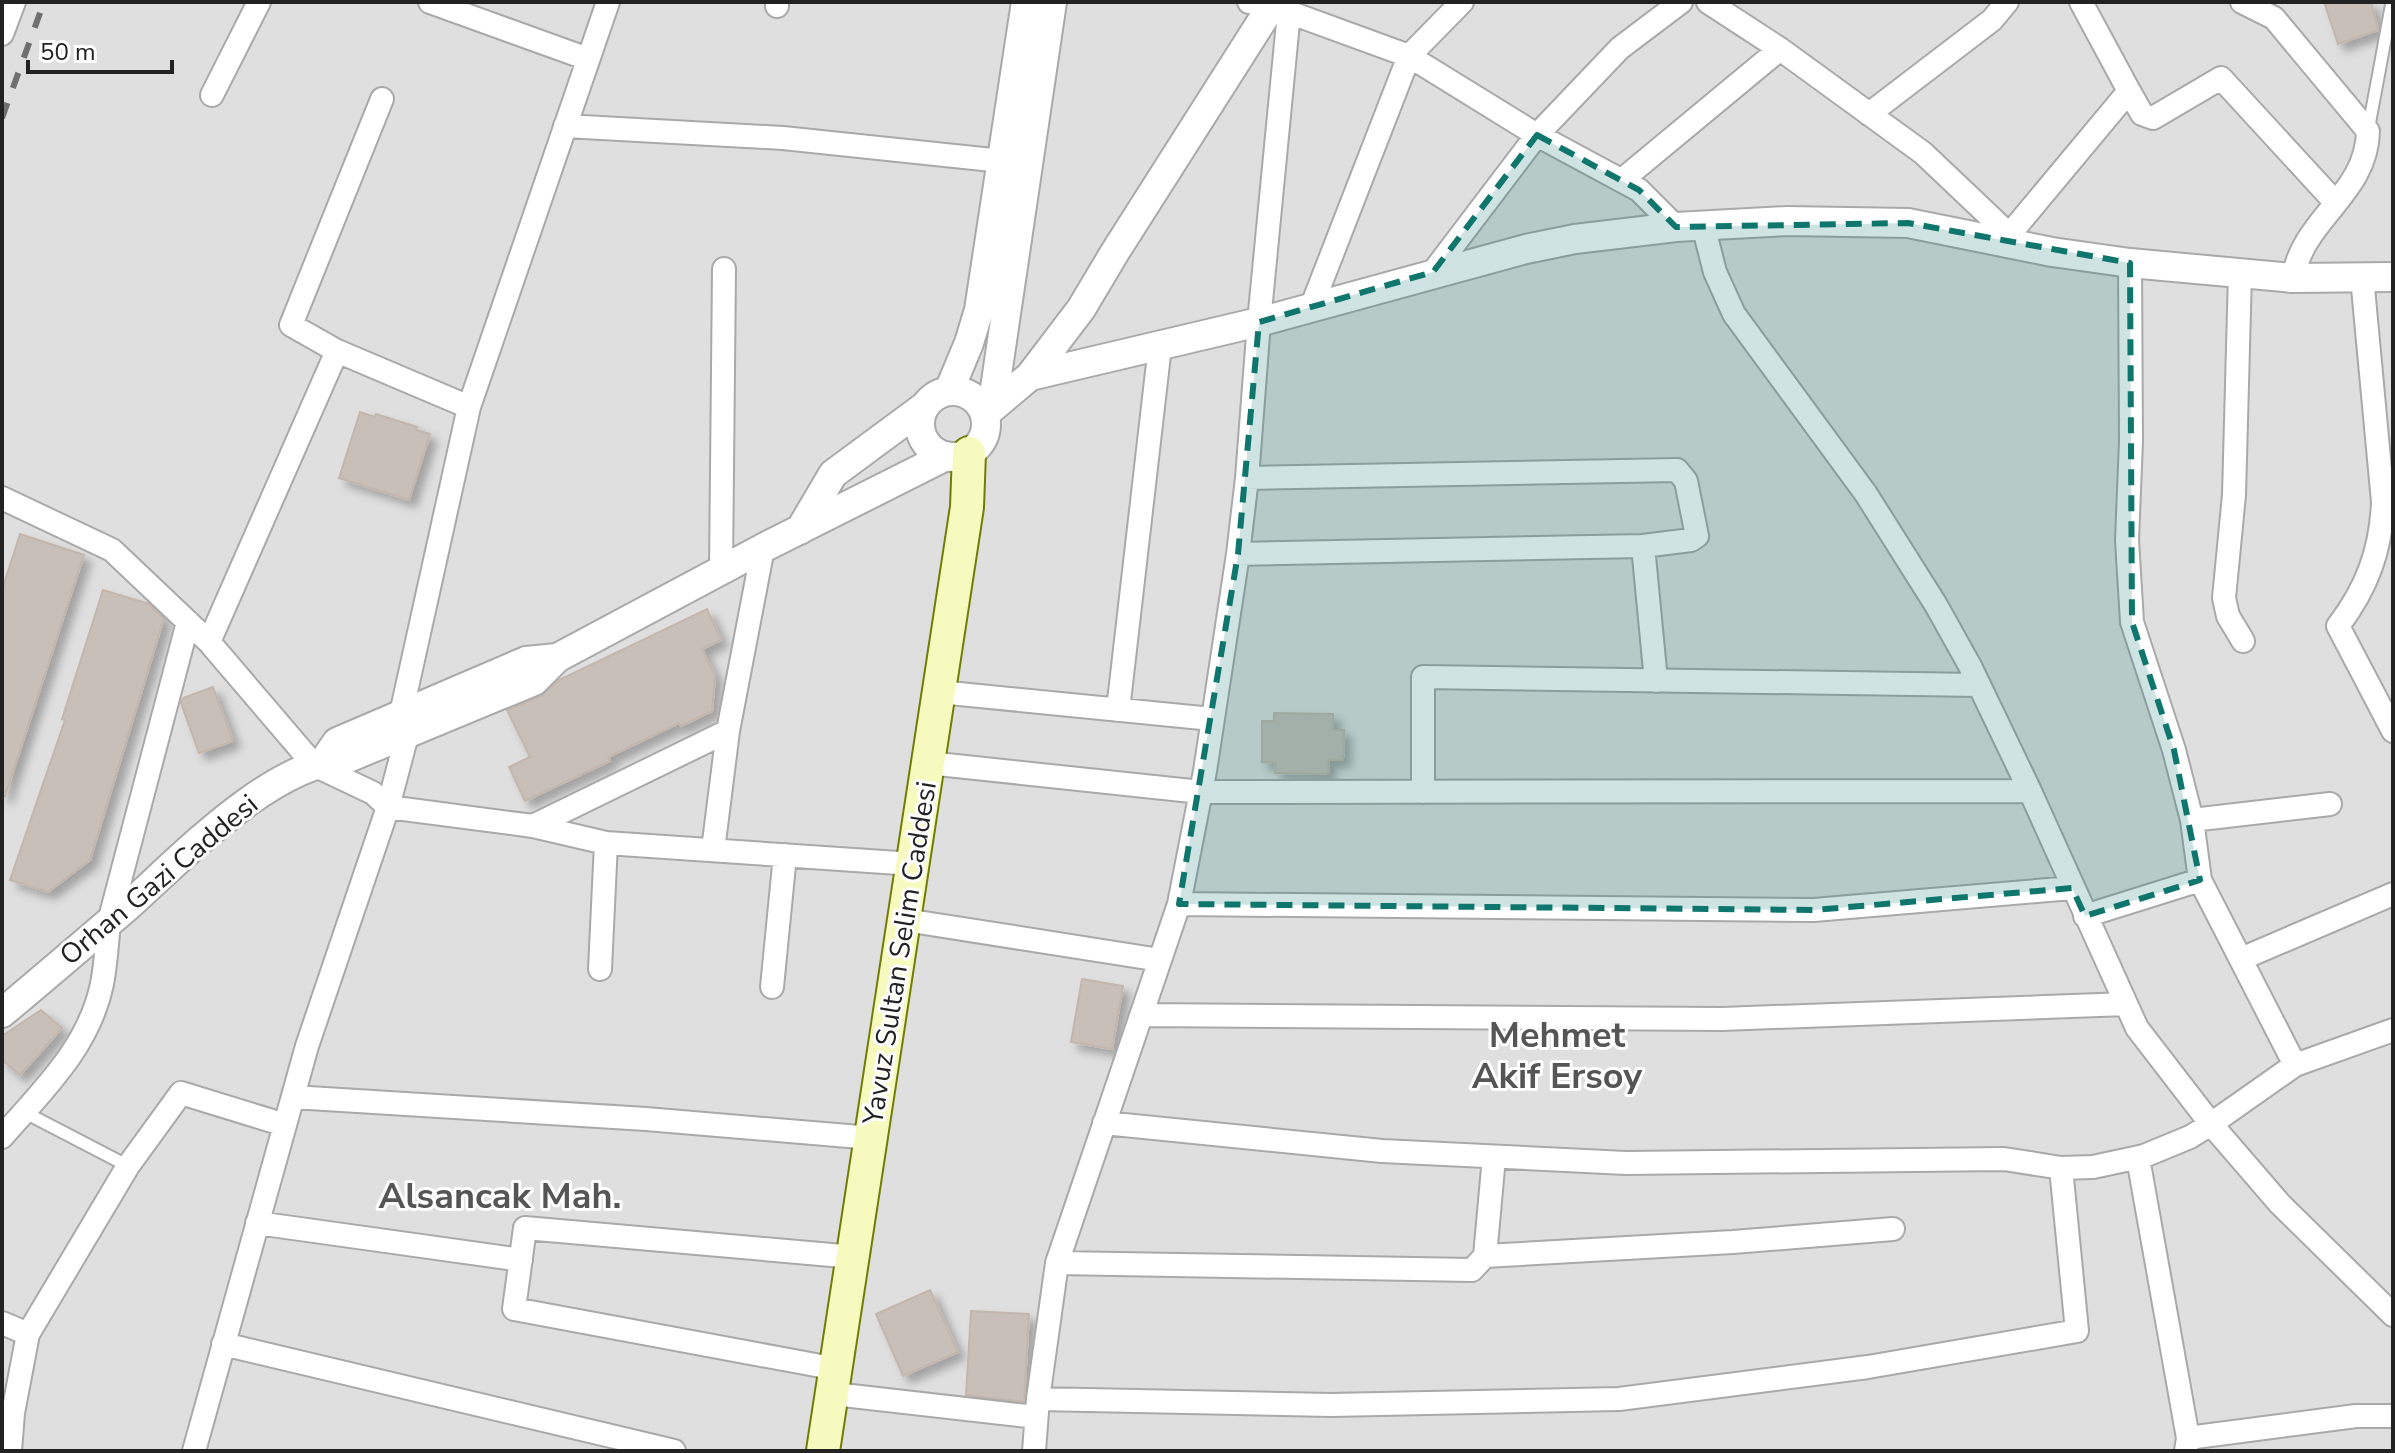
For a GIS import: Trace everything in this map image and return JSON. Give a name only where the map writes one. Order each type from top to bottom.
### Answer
[{"type":"main road","name":"Yavuz Sultan Selim Caddesi","points":[[823,1451],[967,507],[958,455]]},
{"type":"street","points":[[2,34],[14,2]]},
{"type":"street","points":[[212,95],[259,2]]},
{"type":"street","points":[[430,2],[588,59]]},
{"type":"street","points":[[194,1451],[307,1046],[388,807],[469,407],[608,2]]},
{"type":"street","points":[[949,391],[979,310],[1026,2]]},
{"type":"street","points":[[925,406],[920,423],[922,434],[931,448],[958,455],[978,446],[984,437],[984,411],[994,395],[1052,2]]},
{"type":"street","points":[[1311,308],[1409,56],[1462,2]]},
{"type":"street","points":[[1433,272],[1537,135],[1620,48],[1681,2]]},
{"type":"street","points":[[1709,2],[1780,49],[1923,153],[2015,240]]},
{"type":"street","points":[[1869,114],[1992,20],[2007,2]]},
{"type":"street","points":[[2081,2],[2142,114],[2153,118],[2221,78],[2335,202]]},
{"type":"street","points":[[2242,2],[2274,18],[2368,131],[2362,167],[2303,244],[2293,278]]},
{"type":"street","points":[[984,411],[1030,376],[1081,309],[1271,6]]},
{"type":"street","points":[[1271,6],[1409,56],[1537,135],[1639,190],[1690,226],[1734,314],[1866,494],[1936,605],[2030,791],[2137,1028],[2211,1124],[2280,1204],[2393,1315]]},
{"type":"street","points":[[1034,1451],[1057,1263],[1179,904],[1201,792],[1247,478],[1259,322],[1271,6]]},
{"type":"street","points":[[1622,180],[1780,49]]},
{"type":"street","points":[[2015,240],[2129,91]]},
{"type":"street","points":[[382,99],[291,325],[337,351],[469,407]]},
{"type":"street","points":[[565,126],[783,138],[1002,161]]},
{"type":"street","points":[[1030,376],[1259,322],[1433,272],[1575,239],[1690,226],[1787,221],[1908,223],[2130,263],[2293,278],[2393,277]]},
{"type":"street","points":[[2130,263],[2131,441],[2127,540],[2132,622],[2174,750],[2192,820],[2200,880],[2295,1065]]},
{"type":"street","points":[[721,571],[724,269]]},
{"type":"street","points":[[2240,273],[2234,495],[2224,598],[2228,616],[2243,641]]},
{"type":"street","points":[[2362,277],[2388,502],[2372,568],[2360,594],[2338,626],[2393,731]]},
{"type":"street","points":[[1118,710],[1160,346]]},
{"type":"street","points":[[209,642],[337,351]]},
{"type":"street","points":[[799,530],[833,474],[933,398],[949,391],[961,392],[971,396],[984,411]]},
{"type":"street","name":"Orhan Gazi Caddesi","points":[[2,1013],[239,808],[267,789],[320,762],[348,758],[404,725],[534,681],[557,658],[763,548],[958,455]]},
{"type":"street","points":[[1238,554],[1643,546],[1691,540],[1697,536],[1686,481],[1677,470],[1247,478]]},
{"type":"street","points":[[2,498],[112,550],[209,642],[320,762],[373,793],[388,807],[533,826],[606,843],[913,864]]},
{"type":"street","points":[[1643,546],[1656,681]]},
{"type":"street","points":[[713,850],[728,731],[763,548]]},
{"type":"street","points":[[2,1137],[64,1066],[87,1028],[102,985],[109,922],[188,622]]},
{"type":"street","points":[[1423,792],[1423,677],[1979,685]]},
{"type":"street","points":[[939,692],[1212,719]]},
{"type":"street","points":[[533,826],[728,731]]},
{"type":"street","points":[[928,763],[1201,792],[2030,791]]},
{"type":"street","points":[[2192,820],[2330,804]]},
{"type":"street","points":[[600,969],[606,843]]},
{"type":"street","points":[[772,987],[785,855]]},
{"type":"street","points":[[2085,916],[2200,880]]},
{"type":"street","points":[[1179,904],[1814,910],[2072,888]]},
{"type":"street","points":[[2241,959],[2393,894]]},
{"type":"street","points":[[905,920],[1160,960]]},
{"type":"street","points":[[1142,1015],[1722,1019],[2126,1004]]},
{"type":"street","points":[[1104,1123],[1382,1151],[1626,1163],[2004,1159],[2061,1168],[2093,1167],[2138,1158],[2167,1148],[2211,1124],[2295,1065],[2393,1030]]},
{"type":"street","points":[[10,1451],[13,1413],[28,1334],[128,1166],[181,1093],[285,1125]]},
{"type":"street","points":[[293,1097],[646,1119],[872,1138]]},
{"type":"street","points":[[1057,1263],[1472,1270],[1485,1256],[1494,1157]]},
{"type":"street","points":[[2138,1158],[2187,1444],[2356,1416],[2393,1416]]},
{"type":"street","points":[[854,1257],[525,1228],[514,1309],[835,1382],[1037,1408],[1619,1399],[1868,1367],[2077,1331],[2061,1168]]},
{"type":"street","points":[[257,1223],[521,1260]]},
{"type":"street","points":[[1485,1256],[1733,1242],[1893,1229]]},
{"type":"street","points":[[2,1323],[28,1334]]},
{"type":"street","points":[[223,1344],[674,1451]]},
{"type":"lane","points":[[2368,131],[2392,2]]},
{"type":"lane","points":[[24,1112],[128,1166]]},
{"type":"highlighted area","points":[[1537,135],[1639,190],[1676,227],[1908,223],[2130,263],[2132,622],[2174,750],[2200,880],[2085,916],[2072,888],[1814,910],[1179,904],[1238,554],[1259,322],[1433,272]]},
{"type":"shaded area","points":[[2,2],[2393,2],[2393,1451],[2,1451]]},
{"type":"building","points":[[2324,2],[2371,2],[2378,30],[2338,44]]},
{"type":"building","points":[[360,412],[375,417],[376,414],[430,434],[409,500],[339,478]]},
{"type":"building","points":[[20,534],[84,555],[5,796],[2,796],[2,590]]},
{"type":"building","points":[[103,590],[149,604],[164,618],[90,860],[48,892],[10,880],[65,720],[62,719]]},
{"type":"building","points":[[707,609],[721,640],[702,649],[715,676],[712,711],[608,757],[610,761],[525,801],[509,767],[530,757],[507,710],[541,696],[559,680]]},
{"type":"building","points":[[213,687],[233,741],[199,753],[181,703],[183,698]]},
{"type":"building","points":[[1274,713],[1333,714],[1333,730],[1344,730],[1343,760],[1329,760],[1328,774],[1275,773],[1276,763],[1262,762],[1262,721],[1274,721]]},
{"type":"building","points":[[1082,979],[1123,986],[1112,1049],[1071,1042]]},
{"type":"building","points":[[41,1010],[62,1028],[20,1075],[2,1060],[2,1036]]},
{"type":"building","points":[[930,1290],[958,1352],[903,1376],[876,1314]]},
{"type":"building","points":[[971,1311],[1029,1314],[1024,1402],[966,1395]]},
{"type":"railway","points":[[2,118],[44,2]]},
{"type":"district","name":"Mehmet Akif Ersoy","points":[[1557,1056]]},
{"type":"district","name":"Alsancak Mah.","points":[[500,1196]]}]
